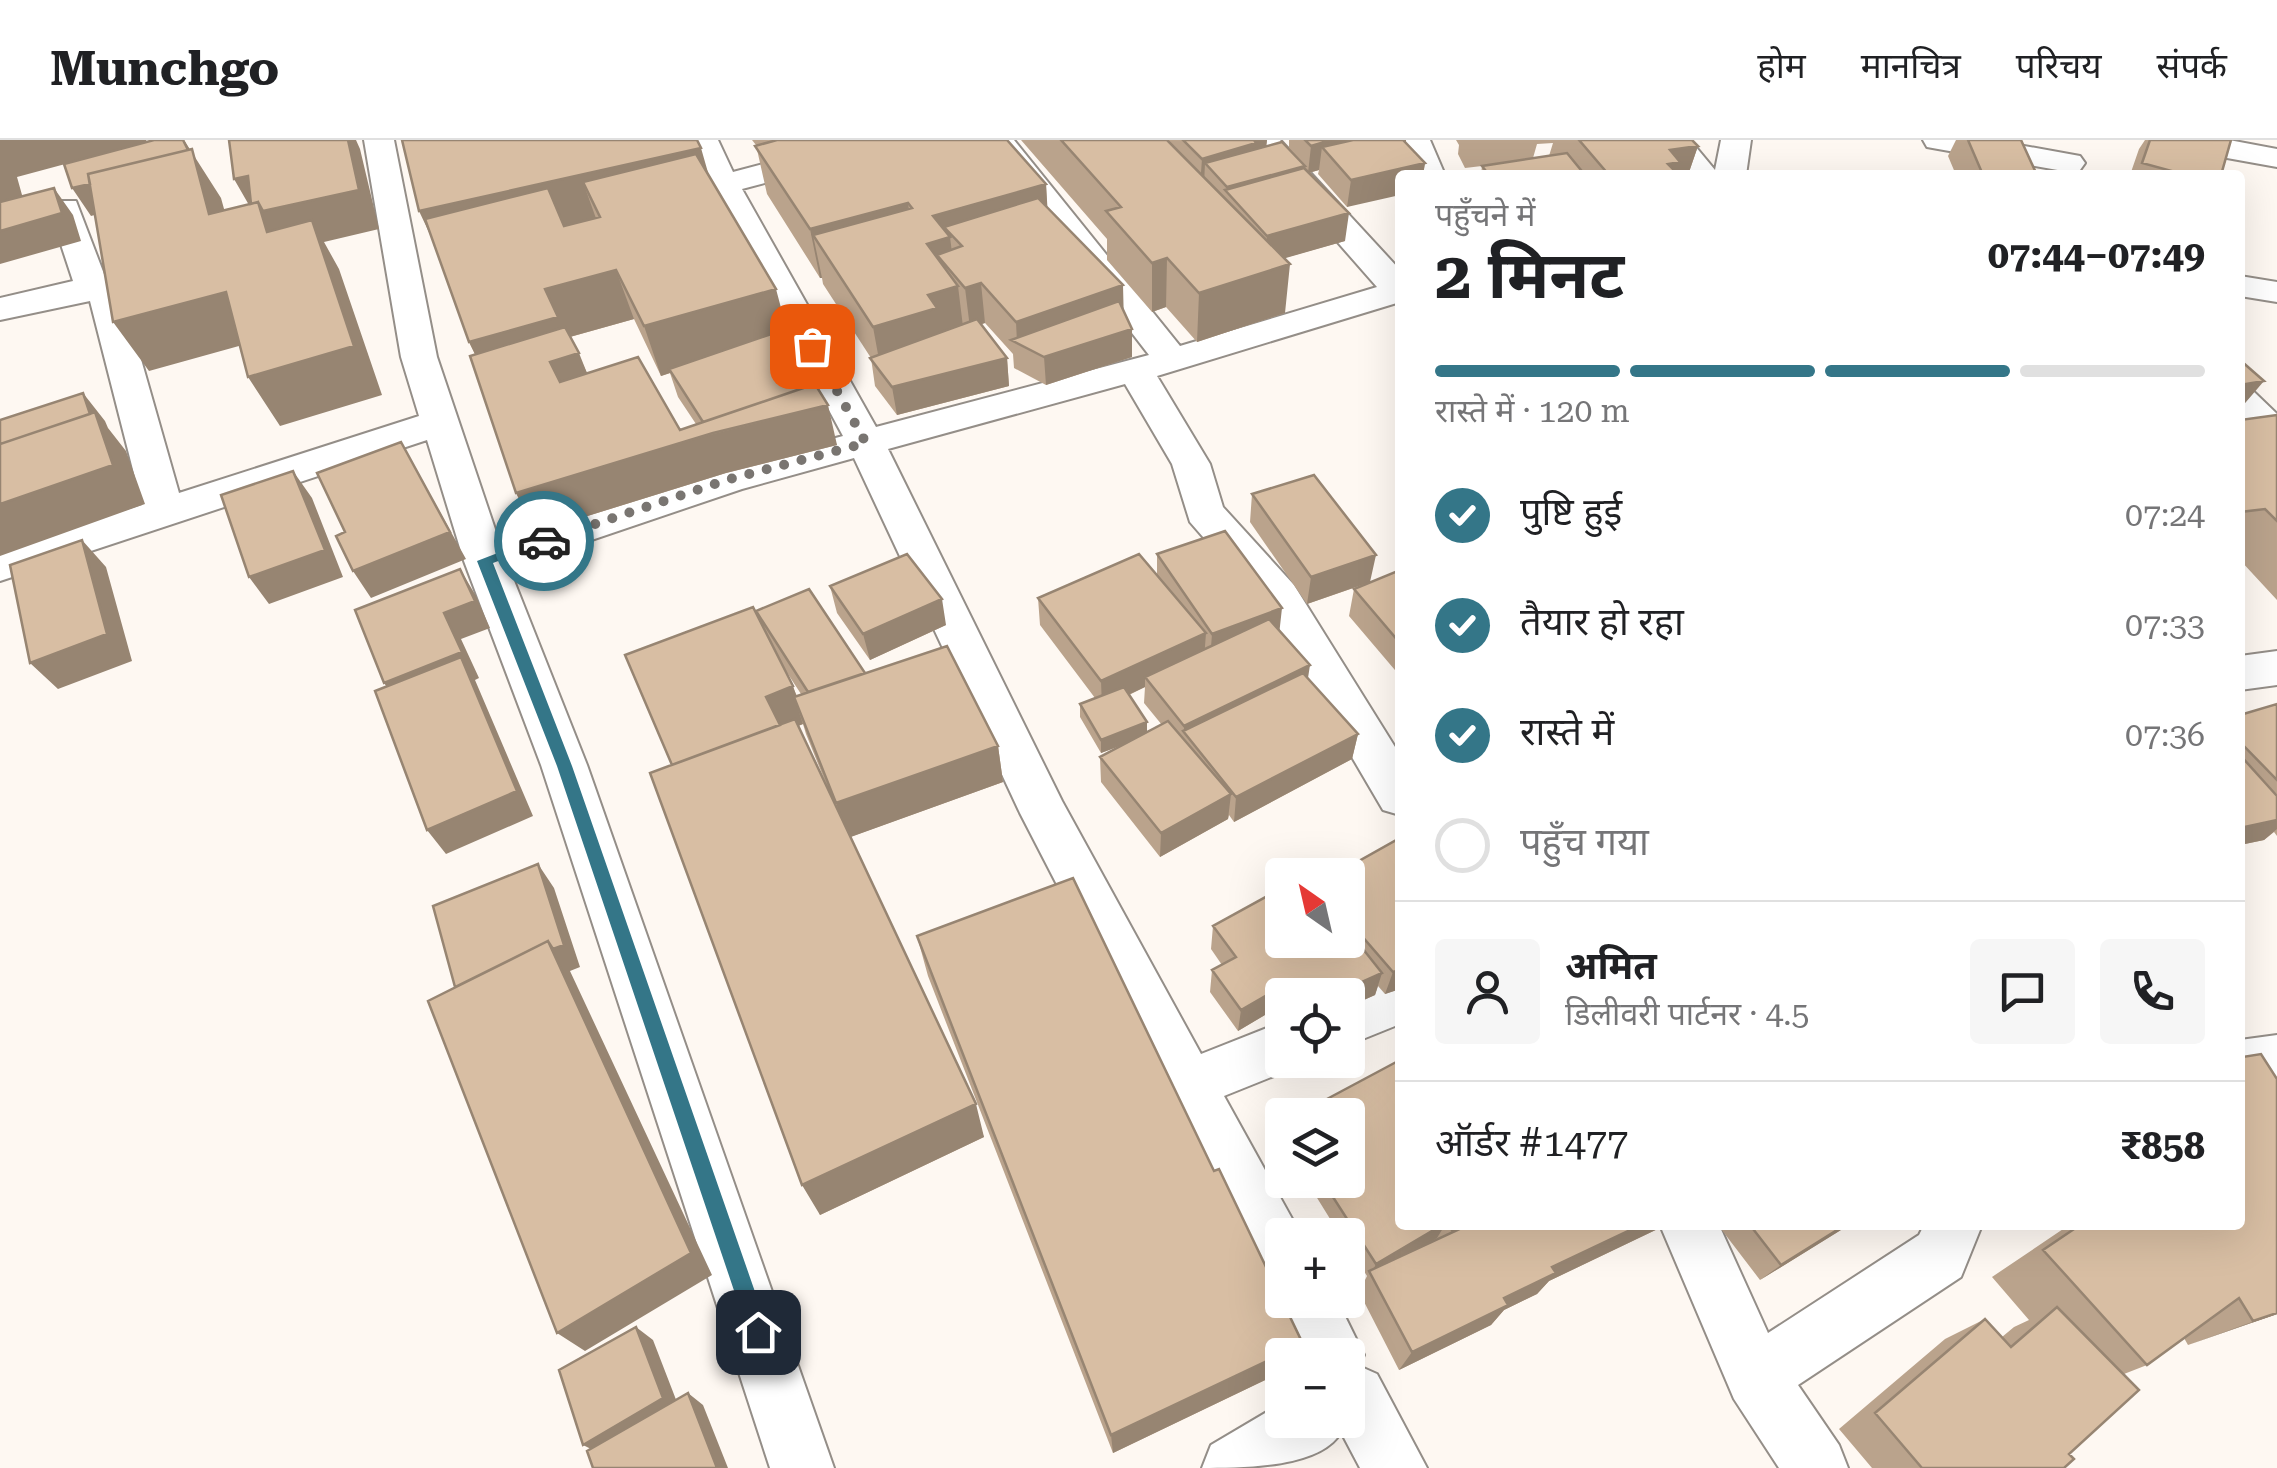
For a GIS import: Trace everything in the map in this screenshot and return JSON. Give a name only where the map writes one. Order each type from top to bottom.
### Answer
[{"type":"street","points":[[379,140],[418,357],[484,561],[564,766],[802,1468]]},
{"type":"street","points":[[704,140],[723,184],[866,443],[1044,813],[1265,1227]]},
{"type":"street","points":[[723,184],[890,140]]},
{"type":"street","points":[[998,140],[1154,366],[1191,464],[1204,512],[1278,596],[1395,788]]},
{"type":"street","points":[[1263,140],[1395,285]]},
{"type":"street","points":[[1415,140],[1427,170]]},
{"type":"street","points":[[1673,140],[1699,170]]},
{"type":"street","points":[[1731,170],[1736,140]]},
{"type":"street","points":[[1938,140],[2069,159]]},
{"type":"street","points":[[2177,140],[2277,158]]},
{"type":"street","points":[[65,208],[92,286],[106,296],[164,512]]},
{"type":"street","points":[[0,308],[92,286]]},
{"type":"street","points":[[2245,287],[2277,292]]},
{"type":"street","points":[[484,561],[730,479],[1154,366],[1395,293]]},
{"type":"street","points":[[0,566],[440,422]]},
{"type":"street","points":[[2245,672],[2277,668]]},
{"type":"street","points":[[1365,1013],[1395,1001]]},
{"type":"street","points":[[1190,1084],[1265,1054]]},
{"type":"street","points":[[2245,1064],[2277,1060]]},
{"type":"street","points":[[1691,1230],[1756,1377],[1816,1468]]},
{"type":"street","points":[[1756,1377],[1940,1256],[1951,1230]]},
{"type":"street","points":[[1365,1425],[1395,1468]]},
{"type":"street","points":[[1234,1468],[1275,1438]]},
{"type":"building","points":[[154,140],[183,140],[188,150],[88,174],[90,184],[72,188],[64,164]]},
{"type":"building","points":[[229,140],[348,140],[359,190],[263,211],[258,202],[251,204],[248,176],[234,179]]},
{"type":"building","points":[[402,140],[697,140],[701,148],[419,211]]},
{"type":"building","points":[[777,140],[1007,140],[1046,184],[933,216],[950,237],[927,244],[958,286],[928,295],[937,308],[873,327],[813,235],[912,208],[908,203],[810,229],[755,146]]},
{"type":"building","points":[[1061,140],[1167,140],[1290,264],[1199,293],[1167,258],[1152,263],[1106,211],[1121,207]]},
{"type":"building","points":[[1183,140],[1254,140],[1256,143],[1202,159]]},
{"type":"building","points":[[1305,140],[1331,140],[1311,146]]},
{"type":"building","points":[[1353,140],[1403,140],[1425,163],[1351,180],[1322,147]]},
{"type":"building","points":[[1579,140],[1692,140],[1698,146],[1670,150],[1680,162],[1668,164],[1674,170],[1605,170]]},
{"type":"building","points":[[1968,140],[2021,140],[2035,170],[1981,170]]},
{"type":"building","points":[[2150,140],[2231,140],[2222,170],[2168,170],[2142,163]]},
{"type":"building","points":[[1282,142],[1305,166],[1227,187],[1205,163]]},
{"type":"building","points":[[192,149],[209,214],[258,202],[267,232],[312,220],[354,346],[248,377],[226,292],[113,322],[88,174]]},
{"type":"building","points":[[1567,153],[1581,170],[1485,170],[1482,166]]},
{"type":"building","points":[[696,154],[776,289],[644,326],[616,270],[545,289],[558,317],[469,342],[425,219],[548,188],[564,226],[600,217],[583,182]]},
{"type":"building","points":[[1304,168],[1349,213],[1267,236],[1225,190]]},
{"type":"building","points":[[54,188],[62,213],[0,231],[0,202]]},
{"type":"building","points":[[1038,198],[1123,285],[1016,322],[981,283],[965,288],[937,255],[962,246],[944,227]]},
{"type":"building","points":[[1119,301],[1132,329],[1044,357],[1011,340]]},
{"type":"building","points":[[977,319],[1007,358],[892,387],[870,358]]},
{"type":"building","points":[[565,327],[579,353],[550,362],[560,382],[638,357],[680,430],[815,384],[828,405],[713,433],[516,493],[470,356]]},
{"type":"building","points":[[777,332],[815,384],[703,422],[669,369]]},
{"type":"building","points":[[2245,364],[2264,381],[2245,384]]},
{"type":"building","points":[[83,393],[90,414],[0,444],[0,420]]},
{"type":"building","points":[[95,412],[113,465],[0,504],[0,444]]},
{"type":"building","points":[[2277,415],[2277,521],[2265,509],[2245,511],[2245,419]]},
{"type":"building","points":[[401,442],[450,532],[353,571],[336,536],[345,532],[317,473]]},
{"type":"building","points":[[293,471],[325,550],[249,577],[221,495]]},
{"type":"building","points":[[1314,475],[1376,555],[1311,577],[1252,494]]},
{"type":"building","points":[[1225,531],[1282,608],[1212,634],[1157,554]]},
{"type":"building","points":[[82,540],[107,634],[30,663],[10,565]]},
{"type":"building","points":[[907,554],[942,599],[863,634],[830,586]]},
{"type":"building","points":[[1139,554],[1206,633],[1101,681],[1038,598]]},
{"type":"building","points":[[460,569],[475,601],[444,613],[462,652],[384,683],[355,610]]},
{"type":"building","points":[[1395,572],[1395,637],[1354,589]]},
{"type":"building","points":[[809,589],[865,673],[808,692],[756,611]]},
{"type":"building","points":[[753,607],[793,686],[766,697],[780,725],[672,765],[625,655]]},
{"type":"building","points":[[1269,619],[1310,665],[1184,726],[1145,677]]},
{"type":"building","points":[[947,646],[998,746],[836,803],[794,697]]},
{"type":"building","points":[[461,657],[517,791],[427,830],[375,691]]},
{"type":"building","points":[[1303,673],[1358,734],[1236,797],[1183,731]]},
{"type":"building","points":[[1124,687],[1147,722],[1101,740],[1080,704]]},
{"type":"building","points":[[2277,704],[2277,780],[2245,747],[2245,714]]},
{"type":"building","points":[[795,719],[976,1104],[802,1185],[650,773]]},
{"type":"building","points":[[1168,721],[1231,794],[1161,833],[1100,757]]},
{"type":"building","points":[[2245,761],[2277,796],[2277,820],[2245,827]]},
{"type":"building","points":[[1395,841],[1395,971],[1365,940],[1364,858]]},
{"type":"building","points":[[538,864],[564,945],[553,949],[548,941],[455,987],[433,906]]},
{"type":"building","points":[[1073,878],[1214,1171],[1219,1169],[1265,1265],[1265,1318],[1291,1318],[1300,1338],[1265,1338],[1265,1362],[1111,1435],[917,936]]},
{"type":"building","points":[[1265,897],[1265,958],[1365,958],[1365,952],[1382,973],[1365,981],[1265,978],[1265,996],[1241,1010],[1212,970],[1236,957],[1213,926]]},
{"type":"building","points":[[548,941],[691,1253],[557,1333],[428,1001]]},
{"type":"building","points":[[2261,1054],[2277,1079],[2277,1313],[2253,1321],[2239,1298],[2147,1365],[2043,1250],[2073,1230],[2245,1230],[2245,1057]]},
{"type":"building","points":[[1395,1063],[1395,1230],[1434,1230],[1376,1264],[1365,1247],[1365,1218],[1346,1218],[1334,1198],[1365,1198],[1365,1098],[1329,1098]]},
{"type":"building","points":[[1457,1230],[1630,1230],[1552,1267],[1556,1273],[1504,1298],[1508,1305],[1412,1352],[1369,1271]]},
{"type":"building","points":[[1754,1230],[1837,1230],[1781,1265]]},
{"type":"building","points":[[2057,1307],[2139,1390],[2069,1454],[2074,1459],[2064,1468],[1922,1468],[1875,1413],[1985,1319],[2011,1347]]},
{"type":"building","points":[[636,1327],[663,1398],[583,1445],[559,1370]]},
{"type":"building","points":[[688,1393],[717,1468],[593,1468],[587,1451]]},
{"type":"way so far","points":[[544,541],[730,479],[866,443],[812,346]]},
{"type":"route","points":[[544,541],[484,561],[564,766],[758,1332]]}]
